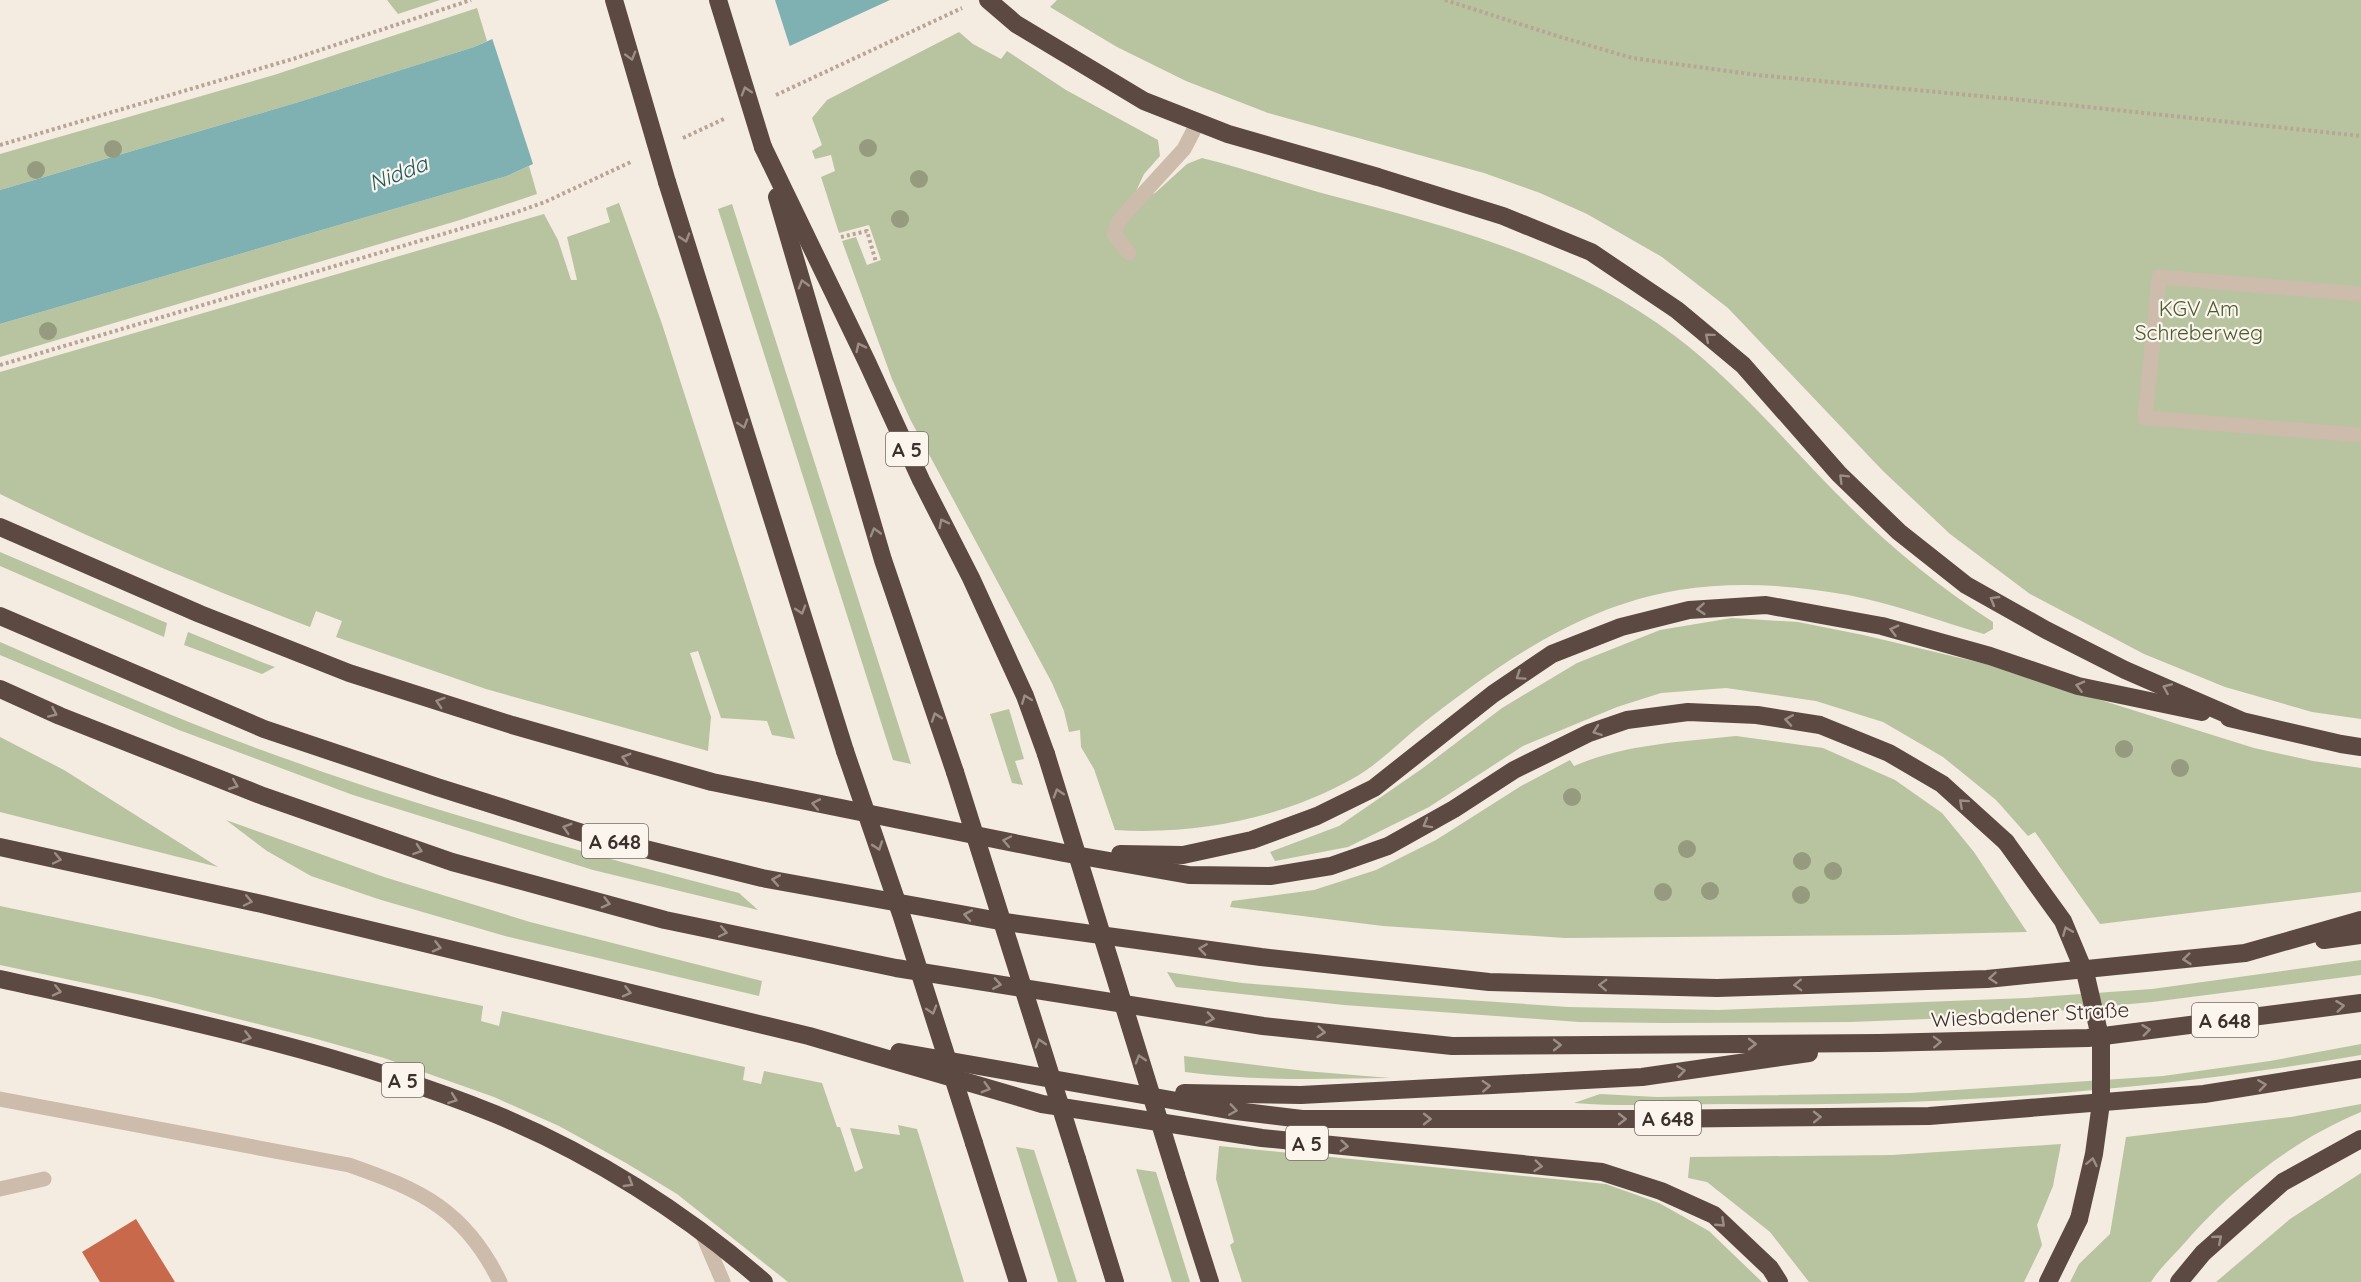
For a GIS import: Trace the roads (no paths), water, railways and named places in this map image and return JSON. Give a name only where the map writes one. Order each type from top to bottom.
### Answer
[{"type":"highway","points":[[614,0],[667,182],[845,751],[902,914],[1018,1282]]},
{"type":"highway","name":"A 5","points":[[718,0],[883,560],[955,772],[1115,1282]]},
{"type":"highway","points":[[988,0],[1016,24],[1144,101],[1228,134],[1503,216],[1591,252],[1677,310],[1743,365],[1839,474],[1899,532],[1966,585],[2046,630],[2126,670],[2240,720]]},
{"type":"highway","name":"A 5","points":[[763,147],[921,480],[971,578],[1025,696],[1046,754],[1210,1282]]},
{"type":"highway","points":[[0,527],[200,614],[349,673],[512,724],[712,782],[1064,853],[1189,875],[1270,876],[1331,866],[1388,846],[1454,809],[1514,770],[1589,733],[1628,720],[1688,712],[1757,715],[1820,725],[1889,753],[1942,784],[2006,842],[2063,921],[2086,976],[2102,1041],[2101,1103],[2094,1154],[2079,1219],[2048,1282]]},
{"type":"highway","points":[[1064,853],[1183,855],[1252,840],[1317,816],[1374,788],[1493,694],[1552,654],[1622,627],[1689,610],[1766,605],[1882,626],[1990,656],[2078,686],[2361,747]]},
{"type":"highway","name":"A 648","points":[[0,616],[264,729],[589,835],[762,878],[1005,922],[1260,957],[1489,982],[1717,988],[1986,979],[2245,953],[2361,935]]},
{"type":"highway","name":"A 648","points":[[0,689],[60,716],[262,796],[452,862],[665,920],[896,968],[1263,1026],[1452,1046],[1879,1043]]},
{"type":"highway","points":[[0,847],[262,904],[809,1036],[1134,1092]]},
{"type":"highway","name":"A 648","points":[[2245,953],[2361,920]]},
{"type":"highway","name":"A 5","points":[[0,979],[293,1048],[405,1081],[496,1114],[567,1148],[633,1184],[702,1233],[764,1282]]},
{"type":"highway","name":"Wiesbadener Straße","points":[[1879,1043],[2088,1038],[2361,1003]]},
{"type":"highway","name":"A 5","points":[[809,1036],[1042,1104],[1262,1138],[1602,1172],[1661,1191],[1714,1215],[1770,1268],[1779,1282]]},
{"type":"highway","name":"A 648","points":[[1134,1092],[1301,1095],[1642,1077],[1879,1043]]},
{"type":"highway","name":"A 648","points":[[1134,1092],[1228,1110],[1302,1119],[1929,1116],[2204,1094],[2361,1069]]},
{"type":"highway","points":[[2179,1282],[2203,1253],[2283,1182],[2361,1138]]},
{"type":"street","points":[[1129,253],[1114,234],[1120,219],[1184,149],[1198,122]]},
{"type":"street","points":[[2361,294],[2159,278],[2145,418],[2361,435]]},
{"type":"street","points":[[0,1099],[349,1165],[396,1182],[437,1204],[464,1226],[490,1262],[500,1282]]},
{"type":"street","points":[[0,1189],[44,1179]]},
{"type":"street","points":[[702,1233],[723,1282]]},
{"type":"water","name":"Nidda","points":[[581,0],[890,0],[507,176],[0,324],[0,190],[302,101],[474,47]]},
{"type":"park label","name":"KGV Am Schreberweg","points":[[2199,320]]}]
